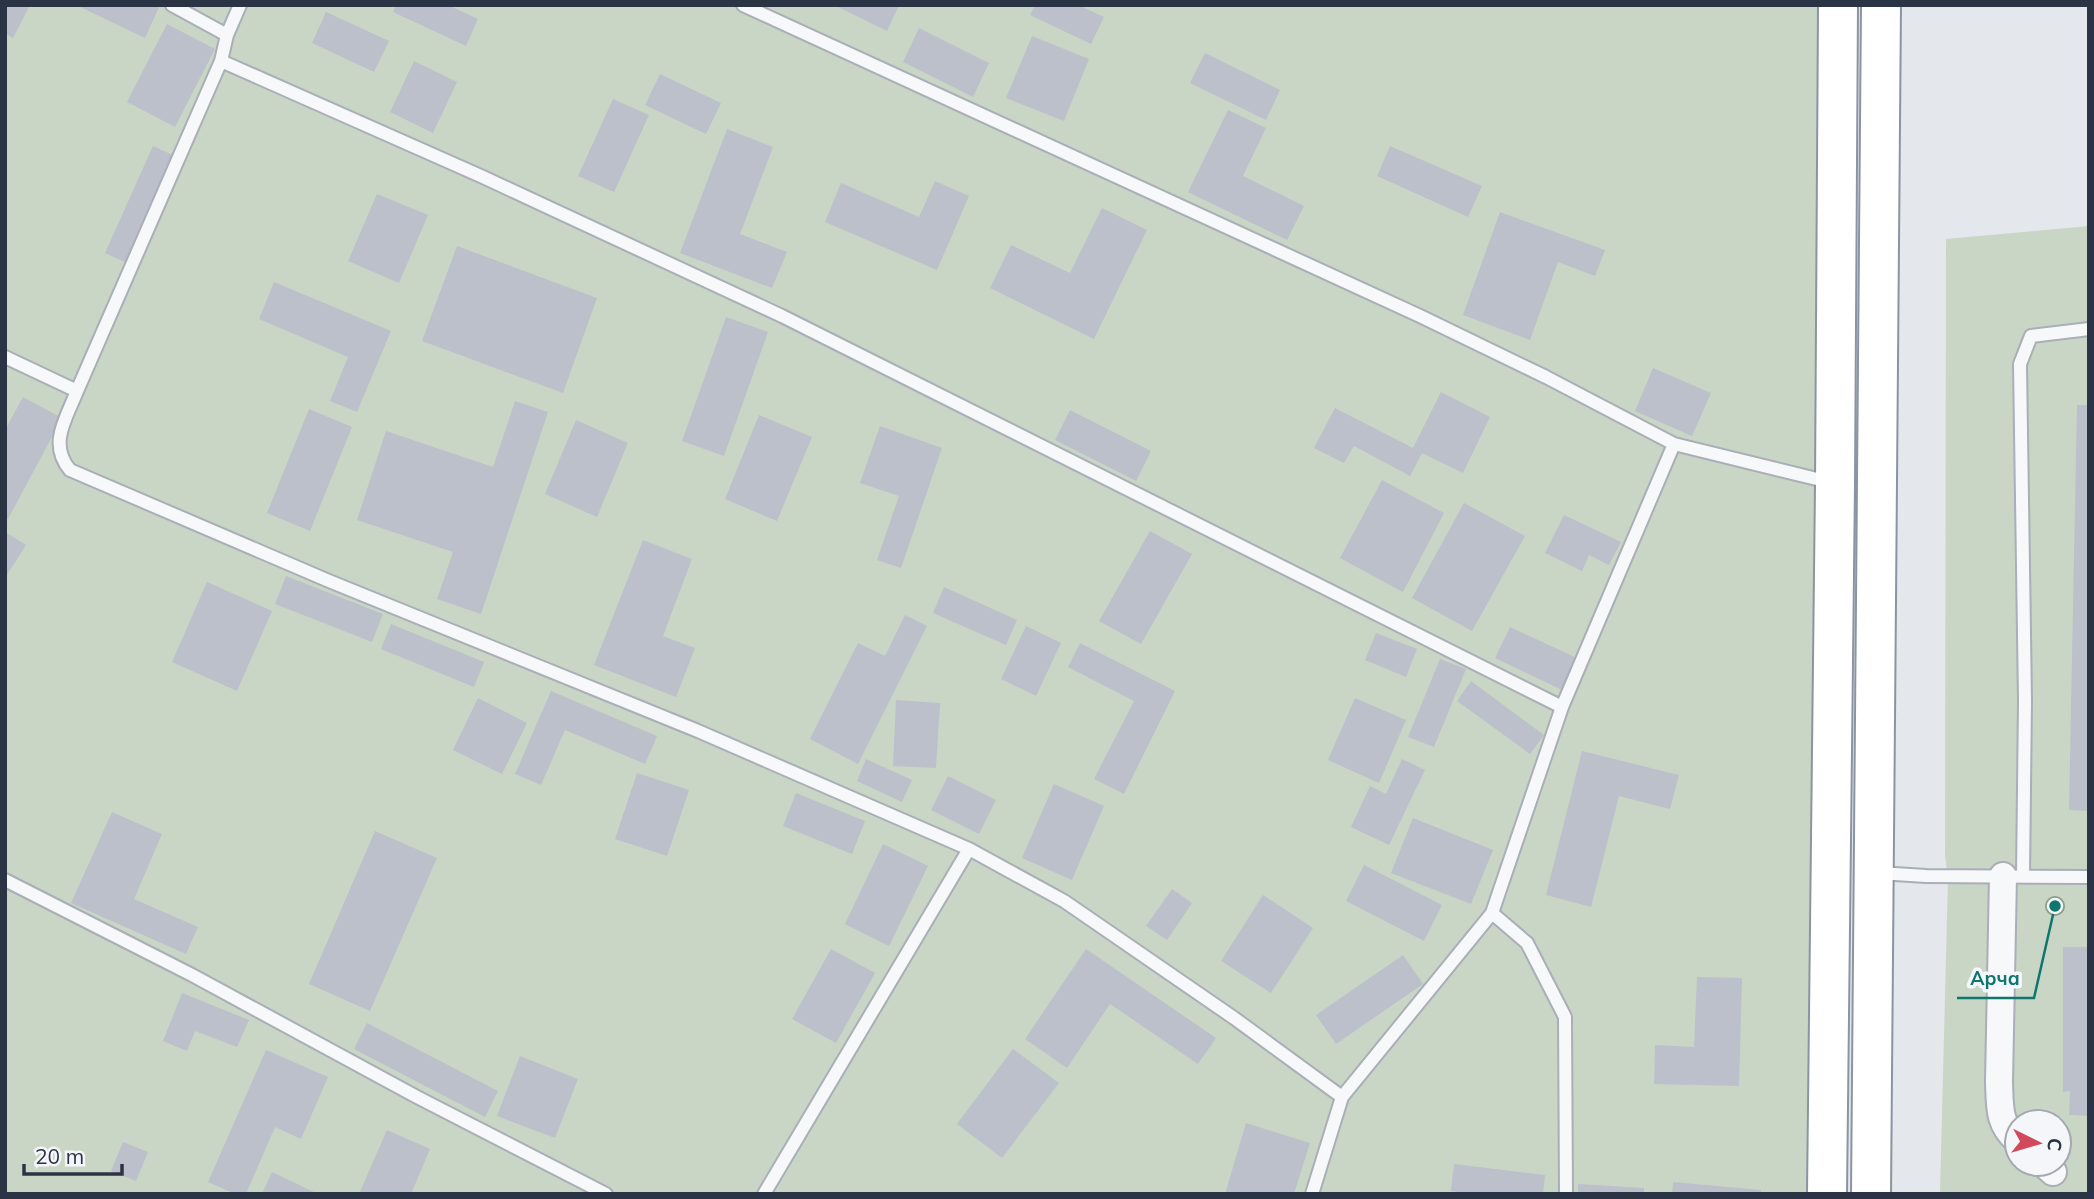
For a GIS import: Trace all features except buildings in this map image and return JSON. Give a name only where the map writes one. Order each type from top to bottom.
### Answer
[{"type":"highway","points":[[1827,1194],[1838,5]]},
{"type":"highway","points":[[1871,1194],[1881,5]]},
{"type":"street","points":[[2003,1124],[1999,1082],[2013,876]]},
{"type":"lane","points":[[172,5],[227,35]]},
{"type":"lane","points":[[240,5],[227,35],[221,61],[77,391],[61,434],[58,448],[62,460],[70,470],[329,581],[698,730],[969,849],[1064,901],[1234,1018],[1342,1097]]},
{"type":"lane","points":[[743,5],[1420,316],[1546,377],[1674,444],[1835,484]]},
{"type":"lane","points":[[221,61],[483,177],[782,316],[1562,707]]},
{"type":"lane","points":[[2013,876],[2025,701],[2020,364],[2031,336],[2089,329]]},
{"type":"lane","points":[[5,357],[77,391]]},
{"type":"lane","points":[[1312,1194],[1342,1097],[1492,913],[1562,707],[1674,444]]},
{"type":"lane","points":[[764,1194],[969,849]]},
{"type":"lane","points":[[1873,872],[1926,876],[2089,877]]},
{"type":"lane","points":[[5,880],[606,1194]]},
{"type":"lane","points":[[1492,913],[1527,943],[1565,1017],[1566,1194]]},
{"type":"green space","points":[[5,5],[1828,5],[1810,1194],[5,1194]]},
{"type":"green space","points":[[2089,226],[2089,1194],[1940,1194],[1948,877],[1945,856],[1946,239]]},
{"type":"place","name":"Арча","points":[[2055,906]]}]
